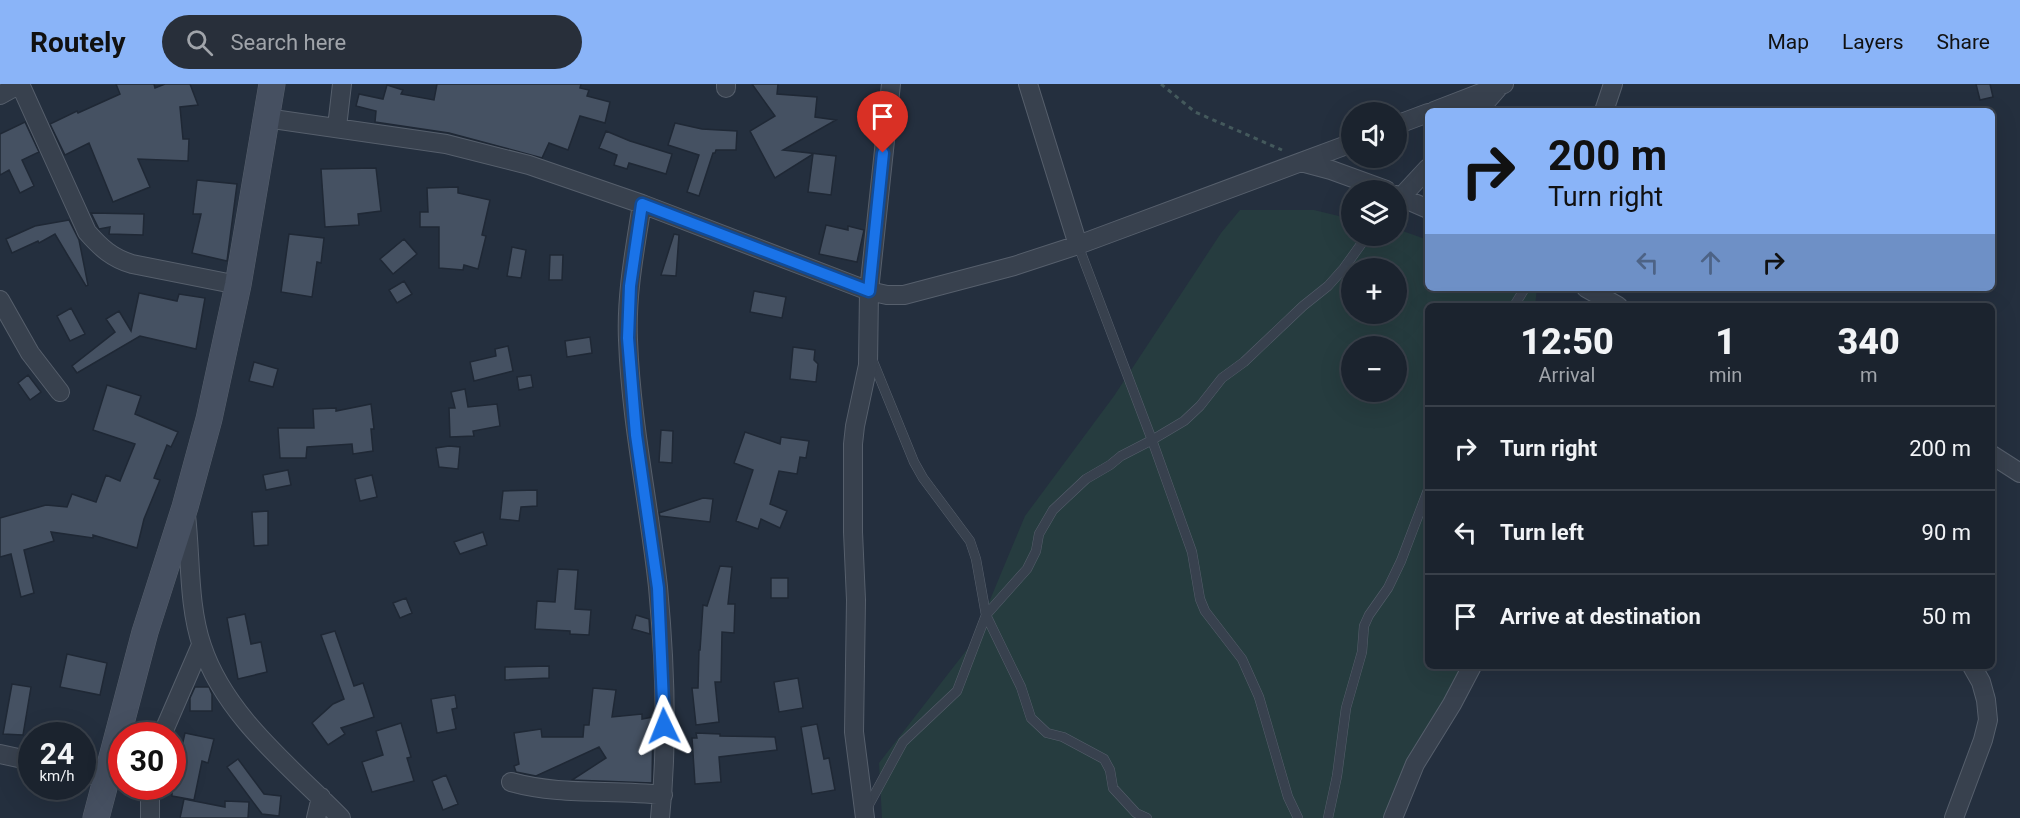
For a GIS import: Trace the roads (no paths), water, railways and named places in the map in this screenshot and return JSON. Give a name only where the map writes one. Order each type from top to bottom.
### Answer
[{"type":"main road","points":[[96,770],[145,632],[185,507],[209,419],[238,285],[272,84]]},
{"type":"main road","points":[[95,800],[96,818]]},
{"type":"street","points":[[0,95],[20,84],[87,232],[101,248],[116,259],[132,264],[238,285]]},
{"type":"street","points":[[337,127],[342,84]]},
{"type":"street","points":[[865,815],[854,732],[855,426],[865,382],[869,291],[891,84]]},
{"type":"street","points":[[1028,84],[1078,245]]},
{"type":"street","points":[[1605,108],[1613,84]]},
{"type":"street","points":[[1442,108],[1501,85]]},
{"type":"street","points":[[1481,108],[1501,85]]},
{"type":"street","points":[[1407,121],[1425,114]]},
{"type":"street","points":[[266,118],[446,144],[529,165],[642,204],[869,291],[893,296],[924,291],[1014,266],[1078,245],[1341,147]]},
{"type":"street","points":[[1301,162],[1332,170],[1356,180]]},
{"type":"street","points":[[1407,186],[1425,171]]},
{"type":"street","points":[[1407,201],[1425,208]]},
{"type":"street","points":[[642,204],[630,286],[628,338],[636,435],[658,588],[665,745],[660,818]]},
{"type":"street","points":[[1591,291],[1613,303]]},
{"type":"street","points":[[0,300],[30,353],[60,392]]},
{"type":"street","points":[[1995,457],[2020,473]]},
{"type":"street","points":[[185,507],[193,601],[201,645],[219,686],[247,723],[341,818]]},
{"type":"street","points":[[168,722],[201,645]]},
{"type":"street","points":[[1393,818],[1414,764],[1452,704],[1470,669]]},
{"type":"street","points":[[1954,818],[1983,740],[1988,720],[1981,682],[1974,669]]},
{"type":"street","points":[[0,754],[18,758]]},
{"type":"street","points":[[511,782],[530,788],[663,795]]},
{"type":"street","points":[[316,818],[321,797]]},
{"type":"street","points":[[150,800],[150,818]]},
{"type":"lane","points":[[1078,245],[1192,552],[1200,599],[1205,611],[1242,659],[1255,688],[1288,797],[1298,818]]},
{"type":"lane","points":[[865,815],[903,742],[957,691],[986,615],[1027,568],[1035,551],[1039,534],[1053,510],[1086,479],[1130,450],[1184,421],[1200,406],[1222,378],[1244,362],[1303,306],[1328,286],[1360,246]]},
{"type":"lane","points":[[868,349],[914,462],[923,478],[970,541],[976,559],[986,615],[1021,687],[1031,718],[1047,733],[1063,737],[1104,759],[1110,770],[1113,788],[1136,813],[1147,818]]},
{"type":"lane","points":[[1328,818],[1337,776],[1346,708],[1362,652],[1364,626],[1388,588],[1401,561],[1425,498]]}]
